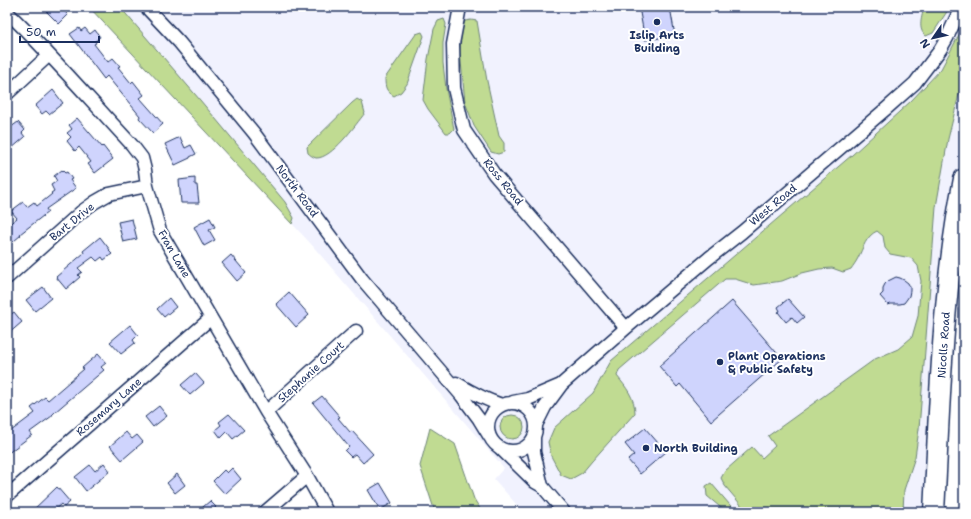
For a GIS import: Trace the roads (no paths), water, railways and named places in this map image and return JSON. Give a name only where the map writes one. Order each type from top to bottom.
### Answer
[{"type":"highway","name":"Nicolls Road","points":[[934,512],[948,297],[954,238],[964,178]]},
{"type":"street","name":"North Road","points":[[146,7],[179,42],[254,133],[362,279],[472,408],[490,436]]},
{"type":"street","name":"Ross Road","points":[[460,7],[453,44],[454,88],[464,130],[494,174],[626,328]]},
{"type":"street","name":"West Road","points":[[535,431],[545,407],[562,384],[916,82],[934,59],[947,38],[961,7]]},
{"type":"street","name":"Fran Lane","points":[[7,12],[49,55],[132,145],[142,158],[147,186],[160,231],[266,412],[307,476],[327,512]]},
{"type":"street","points":[[7,94],[49,55]]},
{"type":"street","name":"Bart Drive","points":[[7,278],[81,212],[95,202],[109,194],[147,186]]},
{"type":"street","name":"Rosemary Lane","points":[[7,496],[211,318]]},
{"type":"street","name":"Stephanie Court","points":[[266,412],[356,331]]},
{"type":"street","name":"North Road","points":[[446,377],[485,400],[508,404]]},
{"type":"street","name":"West Road","points":[[508,404],[528,399],[562,384]]},
{"type":"street","points":[[542,486],[534,452],[535,431],[533,415],[521,404],[508,404],[498,407],[488,420],[488,428],[494,444],[535,482],[542,486],[564,512]]},
{"type":"street","points":[[498,447],[513,451],[520,450],[531,442],[535,431]]},
{"type":"street","points":[[265,512],[307,476]]},
{"type":"place","name":"Islip Arts Building","points":[[657,22]]},
{"type":"place","name":"Plant Operations & Public Safety","points":[[720,362]]},
{"type":"place","name":"North Building","points":[[646,448]]}]
